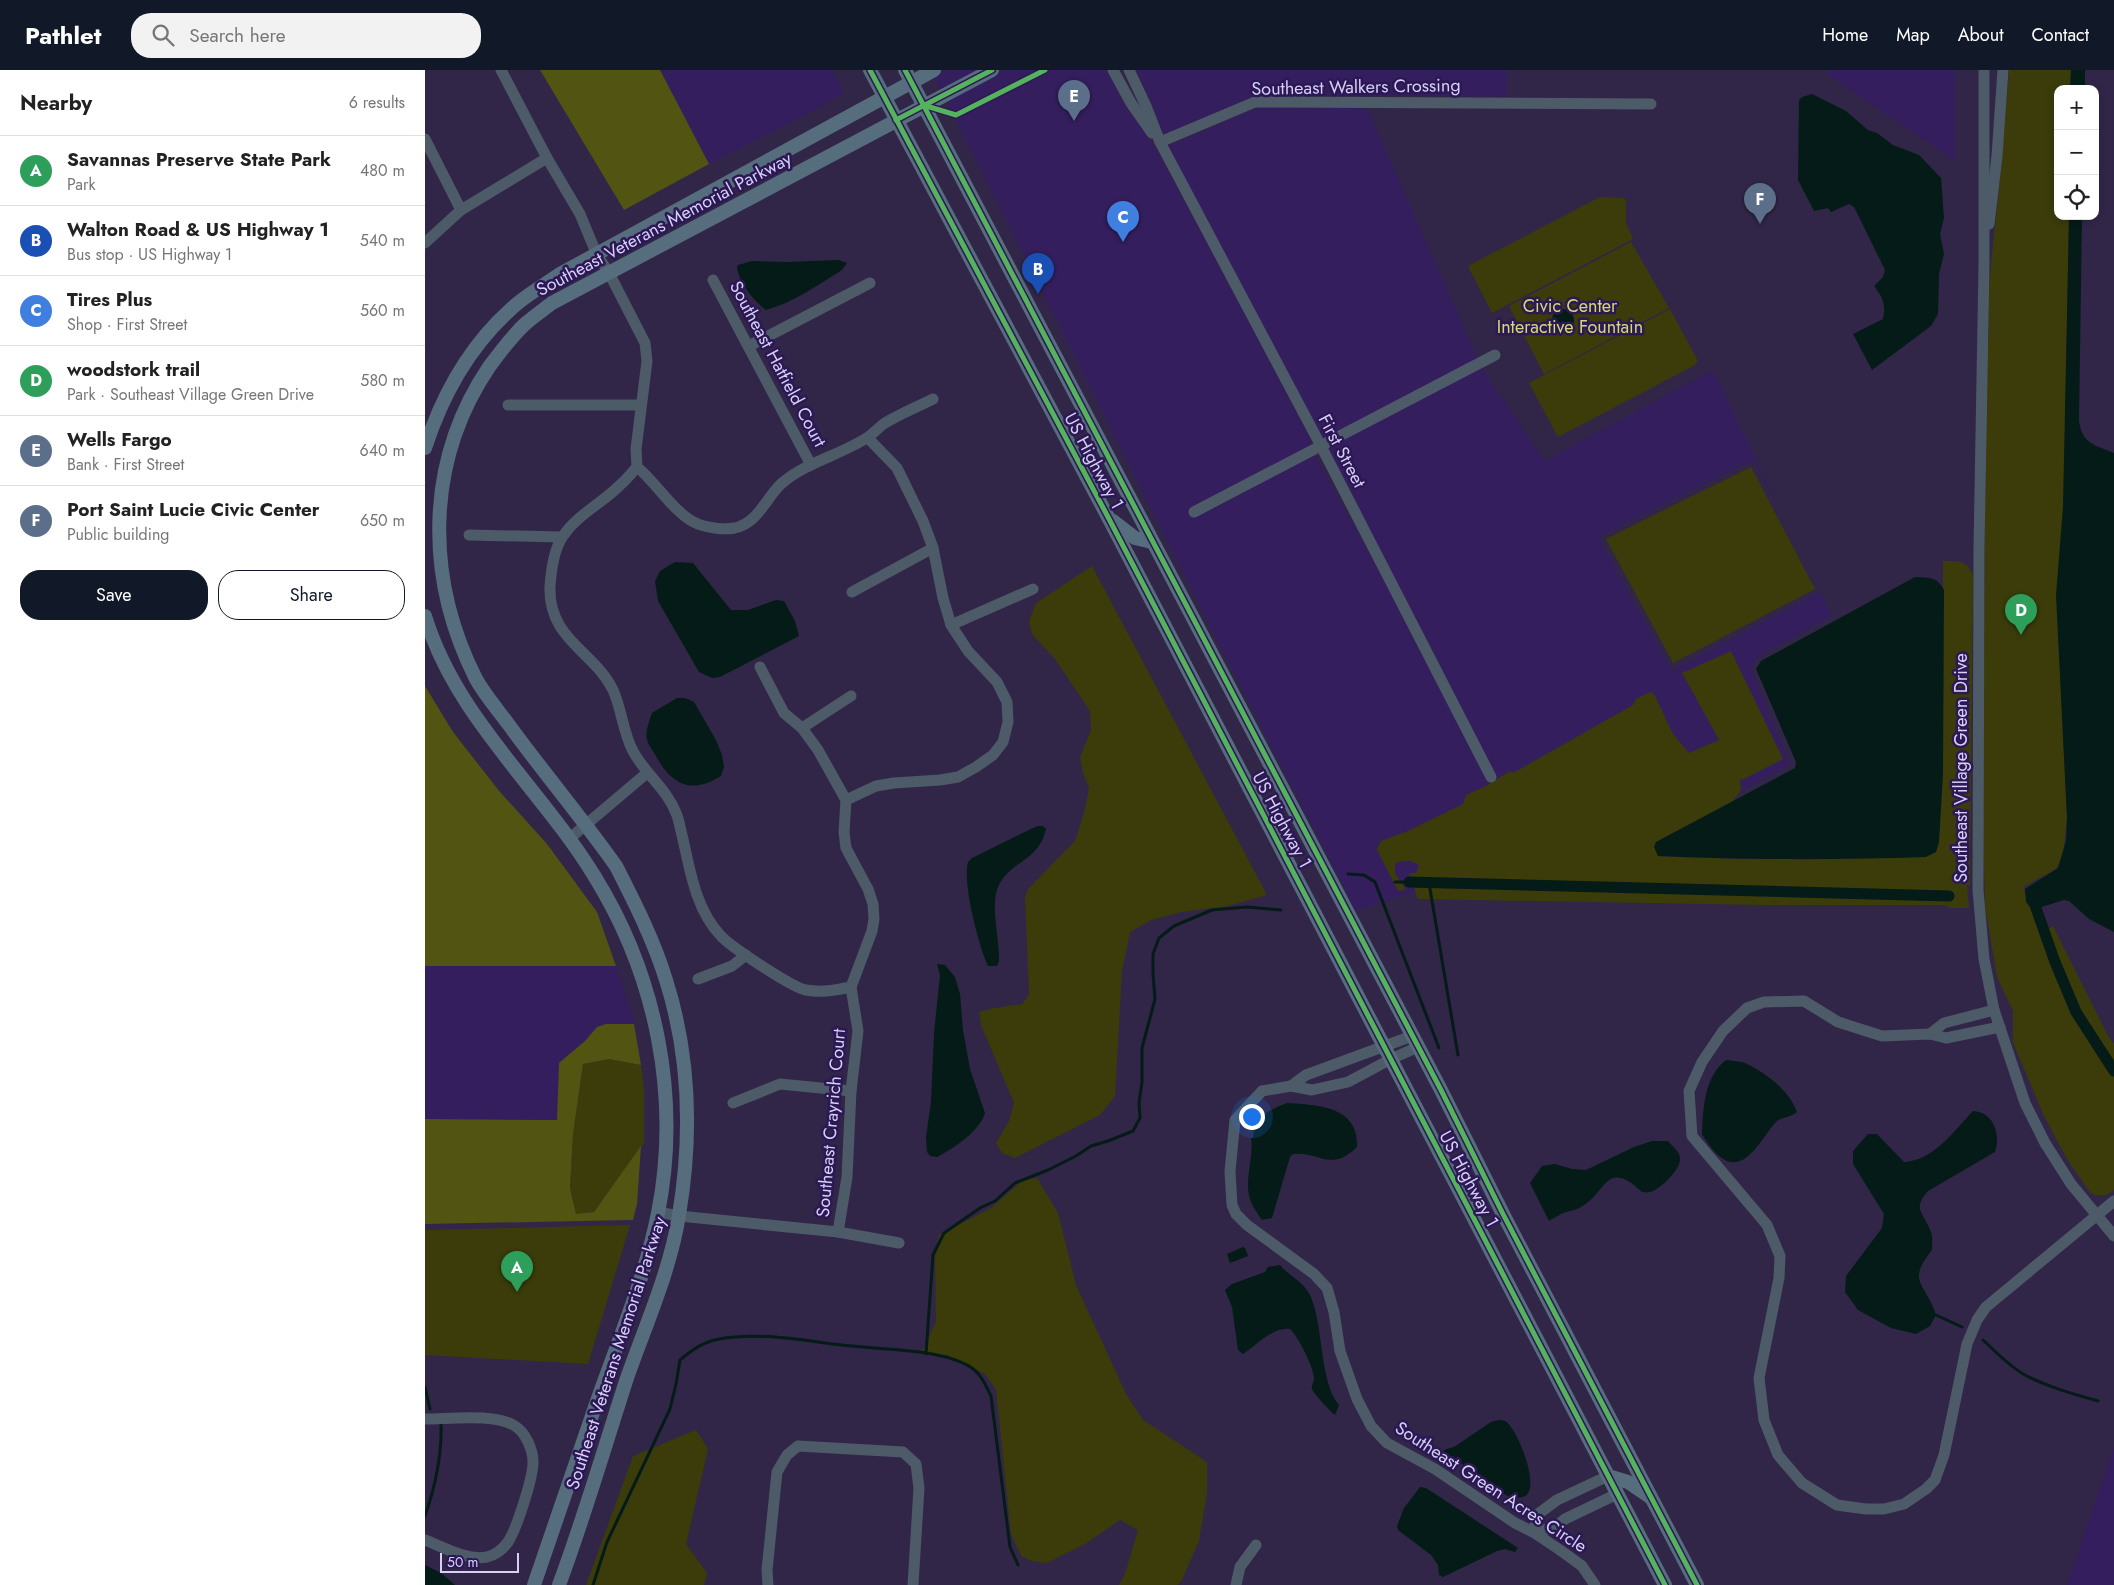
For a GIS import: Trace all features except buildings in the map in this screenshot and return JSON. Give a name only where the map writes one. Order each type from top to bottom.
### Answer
[{"type":"main road","name":"US Highway 1","points":[[870,70],[1109,517],[1665,1585]]},
{"type":"main road","name":"Southeast Veterans Memorial Parkway","points":[[425,448],[445,396],[458,373],[483,339],[511,309],[560,274],[884,96],[908,76],[934,70]]},
{"type":"main road","name":"Southeast Veterans Memorial Parkway","points":[[559,1585],[577,1537],[639,1343],[665,1273],[679,1216],[688,1109],[685,1068],[666,979],[633,900],[616,866],[476,680],[452,629],[442,597],[435,561],[433,529],[442,464],[464,406],[475,386],[498,355],[525,324],[552,303],[992,70]]},
{"type":"main road","name":"US Highway 1","points":[[908,76],[1415,1041],[1697,1585]]},
{"type":"main road","points":[[1109,517],[1135,538],[1152,542]]},
{"type":"main road","name":"Southeast Veterans Memorial Parkway","points":[[425,616],[447,672],[483,729],[569,839],[613,907],[641,973],[653,1014],[663,1067],[666,1104],[666,1143],[658,1212],[623,1331],[596,1402],[534,1585]]},
{"type":"main road","points":[[1608,1476],[1628,1482],[1652,1499]]},
{"type":"street","points":[[501,70],[547,158],[580,214],[597,255],[609,273],[645,343],[647,361],[636,449],[637,467],[619,487],[581,516],[562,537],[553,564],[550,588],[553,608],[569,641],[598,669],[609,683],[618,700],[632,750],[647,773],[663,790],[677,813],[695,891],[707,917],[721,936],[746,955],[804,990],[823,992],[851,987],[872,931],[873,904],[868,889],[846,848],[843,832],[846,800],[818,750],[802,728],[784,713],[760,667]]},
{"type":"street","name":"First Street","points":[[1113,70],[1131,103],[1160,142]]},
{"type":"street","name":"First Street","points":[[1129,70],[1160,142],[1321,446],[1491,777]]},
{"type":"street","name":"Southeast Village Green Drive","points":[[1984,70],[1984,265],[1979,548],[1978,890],[1984,959],[1994,1010],[2025,1103],[2045,1143],[2071,1184],[2114,1236]]},
{"type":"street","name":"Southeast Village Green Drive","points":[[1984,265],[1997,156],[2003,70]]},
{"type":"street","name":"Southeast Walkers Crossing","points":[[1160,142],[1255,102],[1369,101],[1651,104]]},
{"type":"street","points":[[425,139],[461,210]]},
{"type":"street","points":[[425,243],[461,210],[547,158]]},
{"type":"street","name":"Southeast Hatfield Court","points":[[713,280],[811,465]]},
{"type":"street","points":[[749,346],[870,284]]},
{"type":"street","points":[[1194,512],[1495,355]]},
{"type":"street","points":[[637,467],[649,477],[679,511],[696,524],[713,528],[736,528],[750,520],[762,509],[781,484],[811,465],[868,438],[885,423],[933,399]]},
{"type":"street","points":[[508,405],[641,405]]},
{"type":"street","points":[[846,800],[876,786],[958,777],[993,755],[1003,742],[1008,722],[1007,702],[997,682],[968,651],[951,625],[943,598],[933,548],[923,521],[897,468],[868,438]]},
{"type":"street","points":[[469,535],[562,537]]},
{"type":"street","points":[[852,592],[933,548]]},
{"type":"street","points":[[951,625],[1033,588]]},
{"type":"street","points":[[802,728],[851,696]]},
{"type":"street","points":[[569,839],[647,773]]},
{"type":"street","points":[[698,979],[732,966],[746,955]]},
{"type":"street","name":"Southeast Crayrich Court","points":[[838,1232],[847,1177],[851,1091],[858,1030],[851,987]]},
{"type":"street","points":[[2000,1027],[1947,1038],[1929,1034],[1882,1036],[1838,1022],[1804,1001],[1764,1002],[1747,1008],[1723,1031],[1702,1062],[1689,1091],[1692,1136],[1767,1226],[1780,1256],[1779,1278],[1759,1378],[1764,1420],[1778,1455],[1802,1483],[1837,1505],[1883,1509],[1904,1504],[1926,1489],[1935,1480],[1942,1462],[1967,1344],[1977,1320],[1986,1306],[2114,1201]]},
{"type":"street","points":[[1929,1034],[1945,1023],[1994,1010]]},
{"type":"street","name":"Southeast Green Acres Circle","points":[[1291,1086],[1306,1074],[1388,1053],[1415,1041]]},
{"type":"street","name":"Southeast Green Acres Circle","points":[[1388,1053],[1348,1082],[1311,1090],[1291,1086],[1262,1091],[1235,1120],[1230,1171],[1232,1205],[1237,1214],[1259,1236],[1314,1274],[1327,1288],[1334,1312],[1340,1351],[1357,1399],[1371,1426],[1387,1443],[1435,1469],[1515,1523],[1533,1532],[1582,1566],[1595,1585]]},
{"type":"street","points":[[733,1102],[780,1084],[851,1091]]},
{"type":"street","points":[[658,1212],[679,1216],[838,1232],[899,1243]]},
{"type":"street","points":[[425,1419],[501,1420],[516,1426],[527,1440],[533,1461],[531,1477],[512,1533],[507,1542],[495,1554],[487,1557],[471,1557],[425,1540]]},
{"type":"street","points":[[768,1585],[767,1570],[777,1472],[787,1455],[799,1446],[903,1452],[916,1464],[919,1488],[913,1585]]},
{"type":"street","points":[[1608,1476],[1557,1500],[1538,1514],[1533,1532],[1554,1528],[1565,1519],[1617,1494]]},
{"type":"street","points":[[1236,1585],[1240,1567],[1256,1545]]},
{"type":"shaded area","points":[[540,70],[660,70],[709,164],[624,210]]},
{"type":"shaded area","points":[[660,70],[832,70],[844,93],[800,118],[709,164]]},
{"type":"shaded area","points":[[947,70],[979,70],[940,90],[934,77]]},
{"type":"shaded area","points":[[1005,70],[1107,70],[1126,107],[1157,150],[1312,442],[1309,444],[1382,577],[1489,785],[1498,779],[1322,438],[1168,146],[1256,108],[1367,107],[1481,367],[1545,461],[1713,370],[1788,526],[1756,464],[1750,461],[1602,535],[1601,543],[1671,669],[1675,669],[1820,592],[1832,616],[1759,656],[1751,668],[1790,765],[1653,837],[1626,881],[1546,880],[1409,873],[1416,891],[1356,911],[1214,634],[946,100]]},
{"type":"shaded area","points":[[1135,70],[1507,70],[1507,97],[1254,96],[1163,135],[1151,103]]},
{"type":"shaded area","points":[[1828,70],[1955,70],[1955,161],[1828,75]]},
{"type":"shaded area","points":[[2071,70],[2085,70],[2085,85],[2070,85]]},
{"type":"shaded area","points":[[1812,94],[1846,111],[1868,130],[1877,133],[1893,145],[1919,155],[1941,178],[1944,218],[1940,234],[1944,254],[1939,274],[1938,314],[1931,326],[1872,370],[1853,334],[1883,319],[1883,301],[1874,286],[1883,277],[1885,270],[1854,207],[1849,204],[1831,212],[1828,208],[1814,211],[1798,180],[1799,100]]},
{"type":"shaded area","points":[[2069,220],[2082,220],[2079,421],[2086,439],[2114,453],[2114,932],[2089,919],[2069,901],[2064,900],[2032,910],[2026,902],[2025,889],[2058,868],[2066,841],[2067,818],[2056,595],[2063,507]]},
{"type":"shaded area","points":[[839,260],[847,263],[842,270],[805,293],[786,303],[766,310],[748,291],[741,280],[737,268],[738,265],[752,261]]},
{"type":"shaded area","points":[[1563,309],[1571,312],[1574,320],[1571,328],[1563,331],[1555,328],[1552,320],[1555,312]]},
{"type":"shaded area","points":[[675,562],[693,563],[731,610],[748,610],[776,600],[784,601],[795,621],[799,636],[720,677],[712,678],[699,672],[658,601],[655,581],[660,571]]},
{"type":"shaded area","points":[[1915,577],[1935,580],[1944,590],[1943,774],[1939,842],[1936,852],[1926,857],[1859,859],[1658,856],[1654,847],[1656,842],[1795,768],[1796,762],[1756,669],[1761,661]]},
{"type":"shaded area","points":[[425,686],[453,732],[500,792],[547,844],[597,912],[616,966],[425,966]]},
{"type":"shaded area","points":[[677,698],[685,698],[694,702],[716,740],[724,767],[721,776],[711,782],[692,786],[677,781],[663,768],[648,742],[647,730],[652,713]]},
{"type":"shaded area","points":[[1037,826],[1043,826],[1046,829],[1037,849],[1009,871],[998,887],[995,913],[999,961],[997,966],[988,966],[980,945],[969,899],[967,884],[968,862],[972,858]]},
{"type":"shaded area","points":[[937,964],[945,965],[955,977],[960,994],[963,1030],[970,1069],[985,1113],[972,1133],[937,1157],[930,1156],[927,1152],[926,1137],[931,1102],[934,1033],[940,975]]},
{"type":"shaded area","points":[[425,966],[616,966],[631,1009],[634,1024],[606,1024],[593,1031],[585,1041],[568,1055],[558,1120],[425,1119]]},
{"type":"shaded area","points":[[606,1024],[634,1024],[641,1065],[609,1059],[583,1064],[573,1134],[570,1188],[576,1214],[594,1212],[641,1146],[637,1204],[633,1220],[425,1224],[425,1119],[557,1120],[559,1063],[585,1041],[597,1027]]},
{"type":"shaded area","points":[[1726,1060],[1745,1063],[1769,1077],[1783,1089],[1797,1112],[1776,1122],[1751,1154],[1743,1160],[1735,1162],[1726,1161],[1717,1154],[1702,1135],[1704,1104],[1709,1084],[1713,1075]]},
{"type":"shaded area","points":[[1287,1103],[1323,1107],[1334,1110],[1344,1116],[1351,1123],[1356,1133],[1357,1147],[1348,1155],[1332,1160],[1311,1155],[1293,1154],[1290,1157],[1272,1218],[1262,1220],[1252,1204],[1248,1192],[1251,1138],[1253,1138],[1256,1125],[1264,1115]]},
{"type":"shaded area","points":[[1973,1111],[1986,1115],[1991,1120],[1997,1139],[1995,1152],[1928,1191],[1923,1197],[1920,1207],[1931,1232],[1932,1250],[1920,1269],[1919,1276],[1936,1315],[1930,1326],[1916,1334],[1891,1328],[1858,1310],[1845,1292],[1846,1276],[1882,1228],[1884,1214],[1853,1164],[1853,1151],[1868,1134],[1877,1134],[1904,1162],[1915,1160],[1934,1151]]},
{"type":"shaded area","points":[[1652,1141],[1668,1141],[1680,1156],[1680,1162],[1674,1173],[1659,1187],[1650,1192],[1642,1192],[1630,1182],[1621,1178],[1614,1178],[1608,1181],[1590,1201],[1581,1207],[1549,1221],[1530,1183],[1542,1166],[1555,1164],[1572,1169],[1586,1170],[1634,1147]]},
{"type":"shaded area","points":[[1243,1247],[1248,1256],[1230,1263],[1227,1254]]},
{"type":"shaded area","points":[[1280,1265],[1304,1286],[1310,1295],[1318,1322],[1328,1382],[1339,1405],[1335,1415],[1313,1391],[1314,1378],[1309,1360],[1290,1329],[1283,1329],[1265,1337],[1243,1354],[1238,1350],[1232,1307],[1225,1290],[1232,1284],[1265,1272],[1268,1267]]},
{"type":"shaded area","points":[[1505,1421],[1510,1426],[1521,1445],[1529,1470],[1530,1482],[1529,1491],[1525,1496],[1518,1498],[1500,1492],[1459,1462],[1440,1457],[1444,1450],[1454,1447],[1491,1422]]},
{"type":"shaded area","points":[[2114,1447],[2114,1585],[2067,1585]]},
{"type":"shaded area","points":[[1420,1487],[1426,1488],[1518,1548],[1515,1552],[1505,1549],[1497,1551],[1443,1577],[1439,1575],[1438,1565],[1431,1555],[1398,1530],[1397,1526],[1404,1508]]},
{"type":"shaded area","points":[[425,1565],[441,1573],[455,1585],[425,1585]]},
{"type":"green space","points":[[2009,70],[2071,70],[2070,85],[2054,85],[2054,220],[2069,220],[2064,498],[2057,605],[2067,818],[2063,855],[2056,869],[2023,887],[2041,933],[2053,926],[2107,1034],[2114,1044],[2114,1190],[2106,1195],[2094,1195],[2089,1191],[2067,1159],[2044,1116],[2013,1043],[2013,1011],[1997,977],[1985,907],[1983,830],[1988,294]],"holes":[[[2041,934],[2054,961],[2064,995]]]},
{"type":"green space","points":[[1600,197],[1624,198],[1626,201],[1626,223],[1633,239],[1492,313],[1468,266]]},
{"type":"green space","name":"Civic Center Interactive Fountain","points":[[1631,242],[1669,308],[1544,374],[1509,306]]},
{"type":"green space","points":[[1670,309],[1698,361],[1695,365],[1558,437],[1529,383]]},
{"type":"green space","points":[[1751,467],[1815,589],[1673,663],[1606,539]]},
{"type":"green space","points":[[1943,561],[1961,562],[1968,566],[1973,575],[1970,885],[1967,885],[1969,908],[1950,908],[1945,905],[1761,905],[1418,899],[1409,873],[1416,873],[1419,865],[1407,861],[1395,864],[1395,873],[1406,890],[1398,891],[1377,850],[1383,840],[1408,831],[1463,804],[1466,795],[1488,785],[1510,771],[1513,773],[1633,705],[1636,699],[1650,692],[1654,694],[1673,734],[1689,753],[1719,740],[1682,673],[1731,651],[1783,759],[1742,780],[1740,778],[1741,790],[1732,802],[1656,842],[1658,856],[1734,859],[1906,857],[1938,846],[1943,745]]},
{"type":"green space","points":[[1092,566],[1267,895],[1228,906],[1182,912],[1151,920],[1130,932],[1122,971],[1115,1096],[1100,1115],[1015,1158],[1002,1153],[996,1143],[1009,1121],[1014,1103],[981,1025],[979,1012],[1022,1004],[1029,995],[1025,898],[1028,889],[1075,841],[1084,813],[1089,788],[1083,773],[1080,757],[1091,730],[1090,711],[1055,659],[1032,634],[1029,621],[1036,603]]},
{"type":"green space","points":[[609,1059],[641,1065],[644,1088],[644,1143],[594,1212],[576,1214],[570,1188],[573,1134],[583,1064]]},
{"type":"green space","points":[[1037,1178],[1058,1213],[1076,1285],[1126,1394],[1143,1420],[1207,1462],[1207,1492],[1199,1541],[1181,1582],[1177,1585],[1119,1585],[1125,1574],[1138,1530],[1120,1520],[1085,1544],[1047,1563],[1032,1561],[1021,1556],[1011,1534],[996,1390],[985,1374],[947,1355],[922,1352],[936,1322],[935,1250],[939,1235],[991,1208],[1023,1180]]},
{"type":"green space","points":[[630,1225],[588,1364],[425,1355],[425,1230]]},
{"type":"green space","points":[[696,1430],[708,1449],[686,1544],[707,1573],[704,1585],[586,1585],[633,1456]]},
{"type":"waterway","points":[[1348,874],[1364,875],[1375,882],[1439,1048]]},
{"type":"waterway","points":[[1395,882],[1409,882]]},
{"type":"waterway","points":[[1409,882],[1949,896]]},
{"type":"waterway","points":[[1429,883],[1458,1055]]},
{"type":"waterway","points":[[926,1354],[933,1255],[944,1233],[980,1208],[995,1201],[1015,1183],[1048,1170],[1091,1146],[1133,1131],[1140,1118],[1142,1048],[1155,999],[1153,954],[1159,938],[1174,926],[1212,910],[1247,907],[1281,910]]},
{"type":"waterway","points":[[2036,908],[2055,962],[2076,1012],[2114,1071]]},
{"type":"waterway","points":[[1936,1315],[1962,1327]]},
{"type":"waterway","points":[[593,1585],[607,1542],[670,1409],[680,1360],[708,1342],[752,1336],[939,1355],[965,1364],[978,1373],[991,1396],[1010,1547],[1018,1565]]},
{"type":"waterway","points":[[1983,1340],[2008,1363],[2025,1375],[2052,1387],[2098,1401]]},
{"type":"waterway","points":[[425,1387],[430,1409]]},
{"type":"waterway","points":[[425,1516],[437,1470],[441,1424]]},
{"type":"cycle path","points":[[870,70],[1108,517],[1665,1585]]},
{"type":"cycle path","points":[[905,70],[1441,1090],[1503,1214],[1697,1585]]},
{"type":"cycle path","points":[[896,120],[992,70]]},
{"type":"cycle path","points":[[923,105],[956,115],[1045,70]]},
{"type":"place","name":"Wells Fargo","points":[[1074,121]]},
{"type":"place","name":"Port Saint Lucie Civic Center","points":[[1760,224]]},
{"type":"place","name":"Tires Plus","points":[[1123,242]]},
{"type":"place","name":"Walton Road & US Highway 1","points":[[1038,294]]},
{"type":"place","name":"woodstork trail","points":[[2021,635]]},
{"type":"place","name":"Savannas Preserve State Park","points":[[517,1292]]}]
